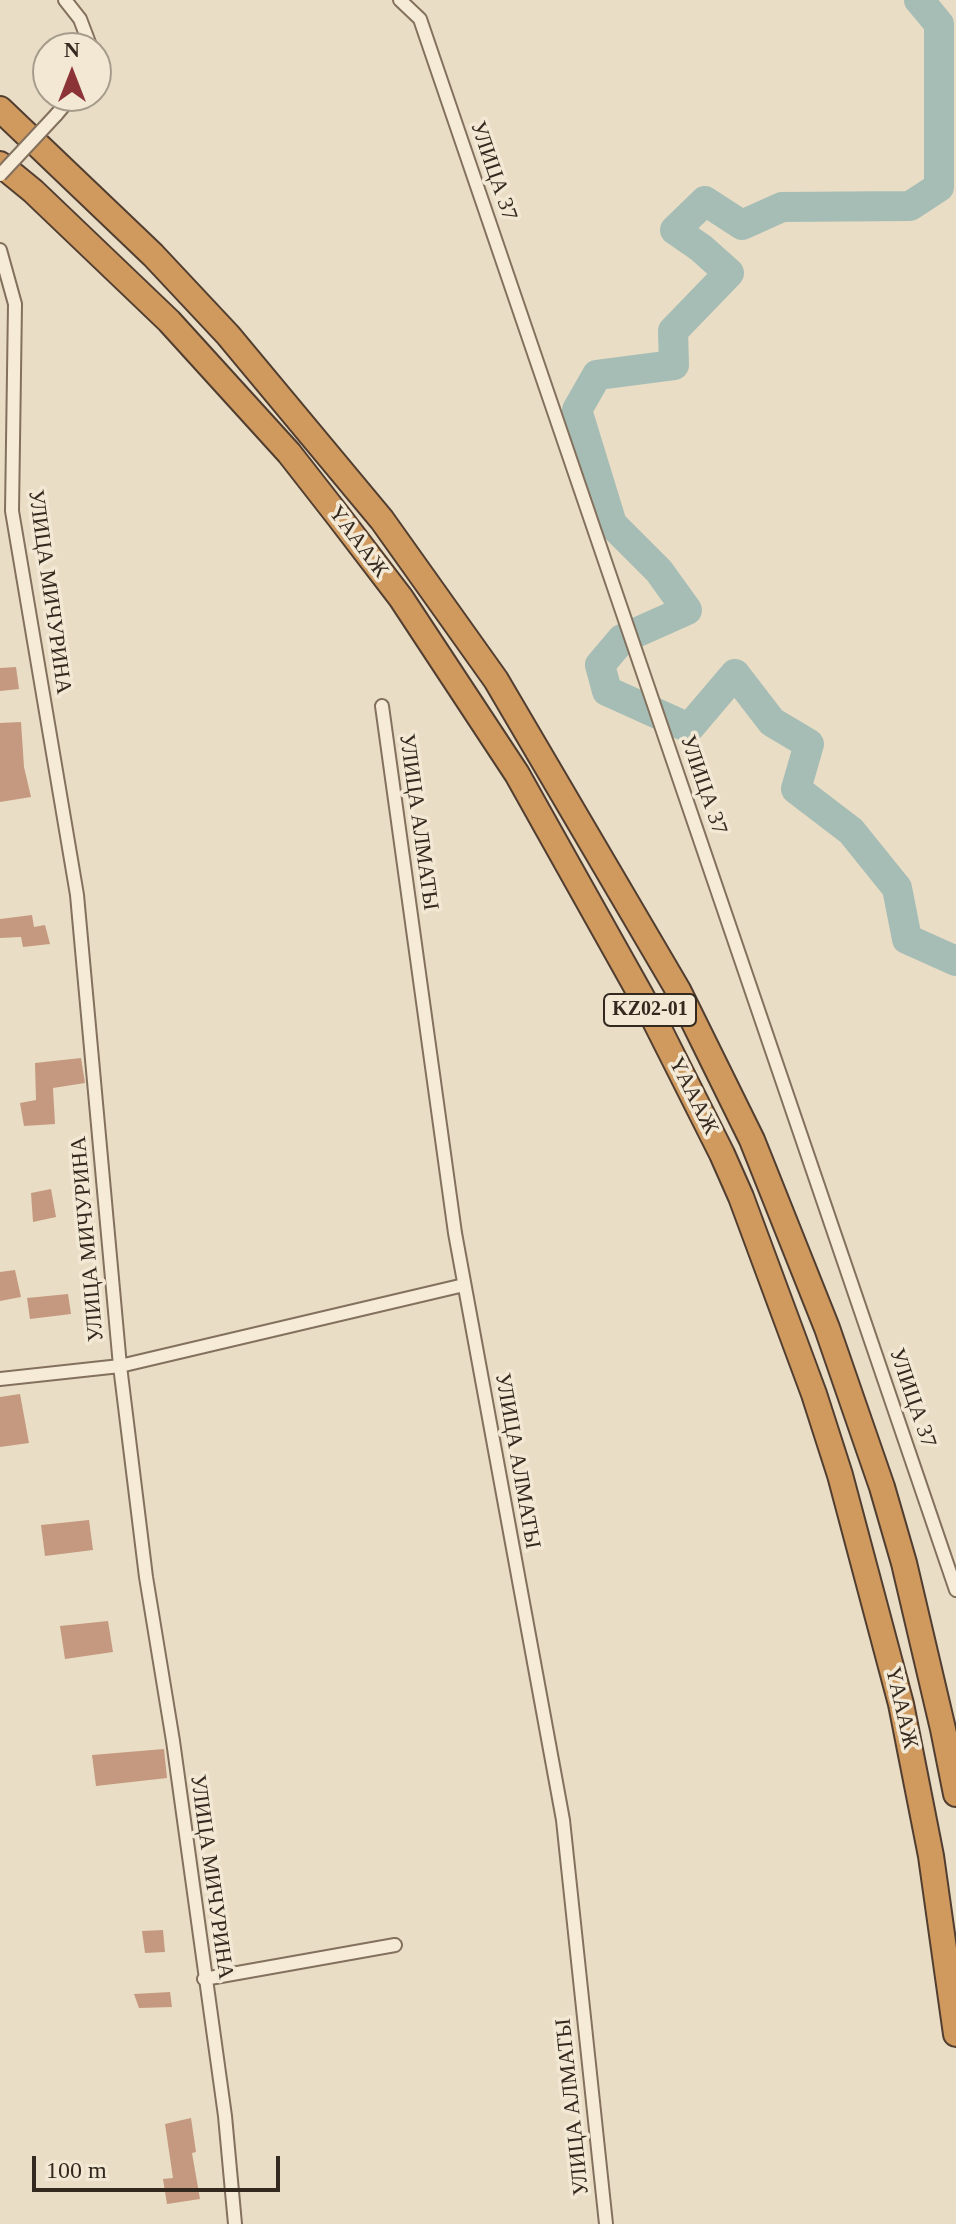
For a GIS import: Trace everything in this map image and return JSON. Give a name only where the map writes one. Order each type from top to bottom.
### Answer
[{"type":"highway","name":"ҮАААЖ","points":[[0,109],[153,255],[228,335],[382,520],[496,680],[655,951],[720,1071],[752,1140],[827,1328],[882,1487],[904,1563],[956,1794]]},
{"type":"highway","name":"ҮАААЖ","points":[[0,164],[45,202],[169,321],[289,453],[401,598],[517,774],[618,951],[659,1030],[741,1197],[814,1394],[840,1475],[905,1719],[931,1856],[956,2034]]},
{"type":"street","points":[[65,0],[80,19],[85,32]]},
{"type":"street","name":"УЛИЦА 37","points":[[400,0],[420,19],[956,1590]]},
{"type":"street","points":[[0,175],[59,112]]},
{"type":"street","name":"УЛИЦА МИЧУРИНА","points":[[0,250],[15,304],[12,511],[77,895],[120,1366],[146,1577],[173,1741],[225,2116],[235,2224]]},
{"type":"street","name":"УЛИЦА АЛМАТЫ","points":[[382,706],[455,1233],[563,1820],[606,2224]]},
{"type":"street","points":[[0,1379],[120,1366],[464,1285]]},
{"type":"street","points":[[204,1979],[395,1945]]},
{"type":"building","points":[[16,667],[19,689],[0,691],[0,668]]},
{"type":"building","points":[[21,722],[24,767],[31,797],[0,802],[0,723]]},
{"type":"building","points":[[32,915],[34,927],[45,925],[50,944],[23,947],[21,937],[0,938],[0,919]]},
{"type":"building","points":[[81,1058],[85,1083],[53,1088],[55,1124],[24,1126],[20,1103],[36,1100],[35,1063]]},
{"type":"building","points":[[51,1189],[56,1217],[33,1222],[31,1193]]},
{"type":"building","points":[[15,1270],[21,1297],[0,1301],[0,1272]]},
{"type":"building","points":[[68,1294],[71,1314],[30,1319],[27,1298]]},
{"type":"building","points":[[20,1394],[29,1443],[0,1447],[0,1397]]},
{"type":"building","points":[[89,1520],[93,1550],[45,1556],[41,1525]]},
{"type":"building","points":[[108,1621],[113,1652],[65,1659],[60,1626]]},
{"type":"building","points":[[164,1749],[167,1778],[96,1786],[92,1755]]},
{"type":"building","points":[[163,1930],[165,1952],[145,1953],[142,1931]]},
{"type":"building","points":[[170,1992],[172,2007],[139,2008],[134,1994]]},
{"type":"building","points":[[191,2118],[196,2152],[192,2153],[200,2199],[167,2204],[163,2179],[173,2178],[165,2124]]},
{"type":"waterway","points":[[919,0],[939,24],[939,187],[910,206],[782,207],[742,225],[705,201],[675,230],[729,273],[673,331],[674,365],[597,375],[577,410],[612,524],[659,571],[687,610],[622,639],[600,665],[607,691],[689,728],[735,674],[772,722],[809,744],[796,789],[851,831],[897,888],[907,939],[956,961]]}]
